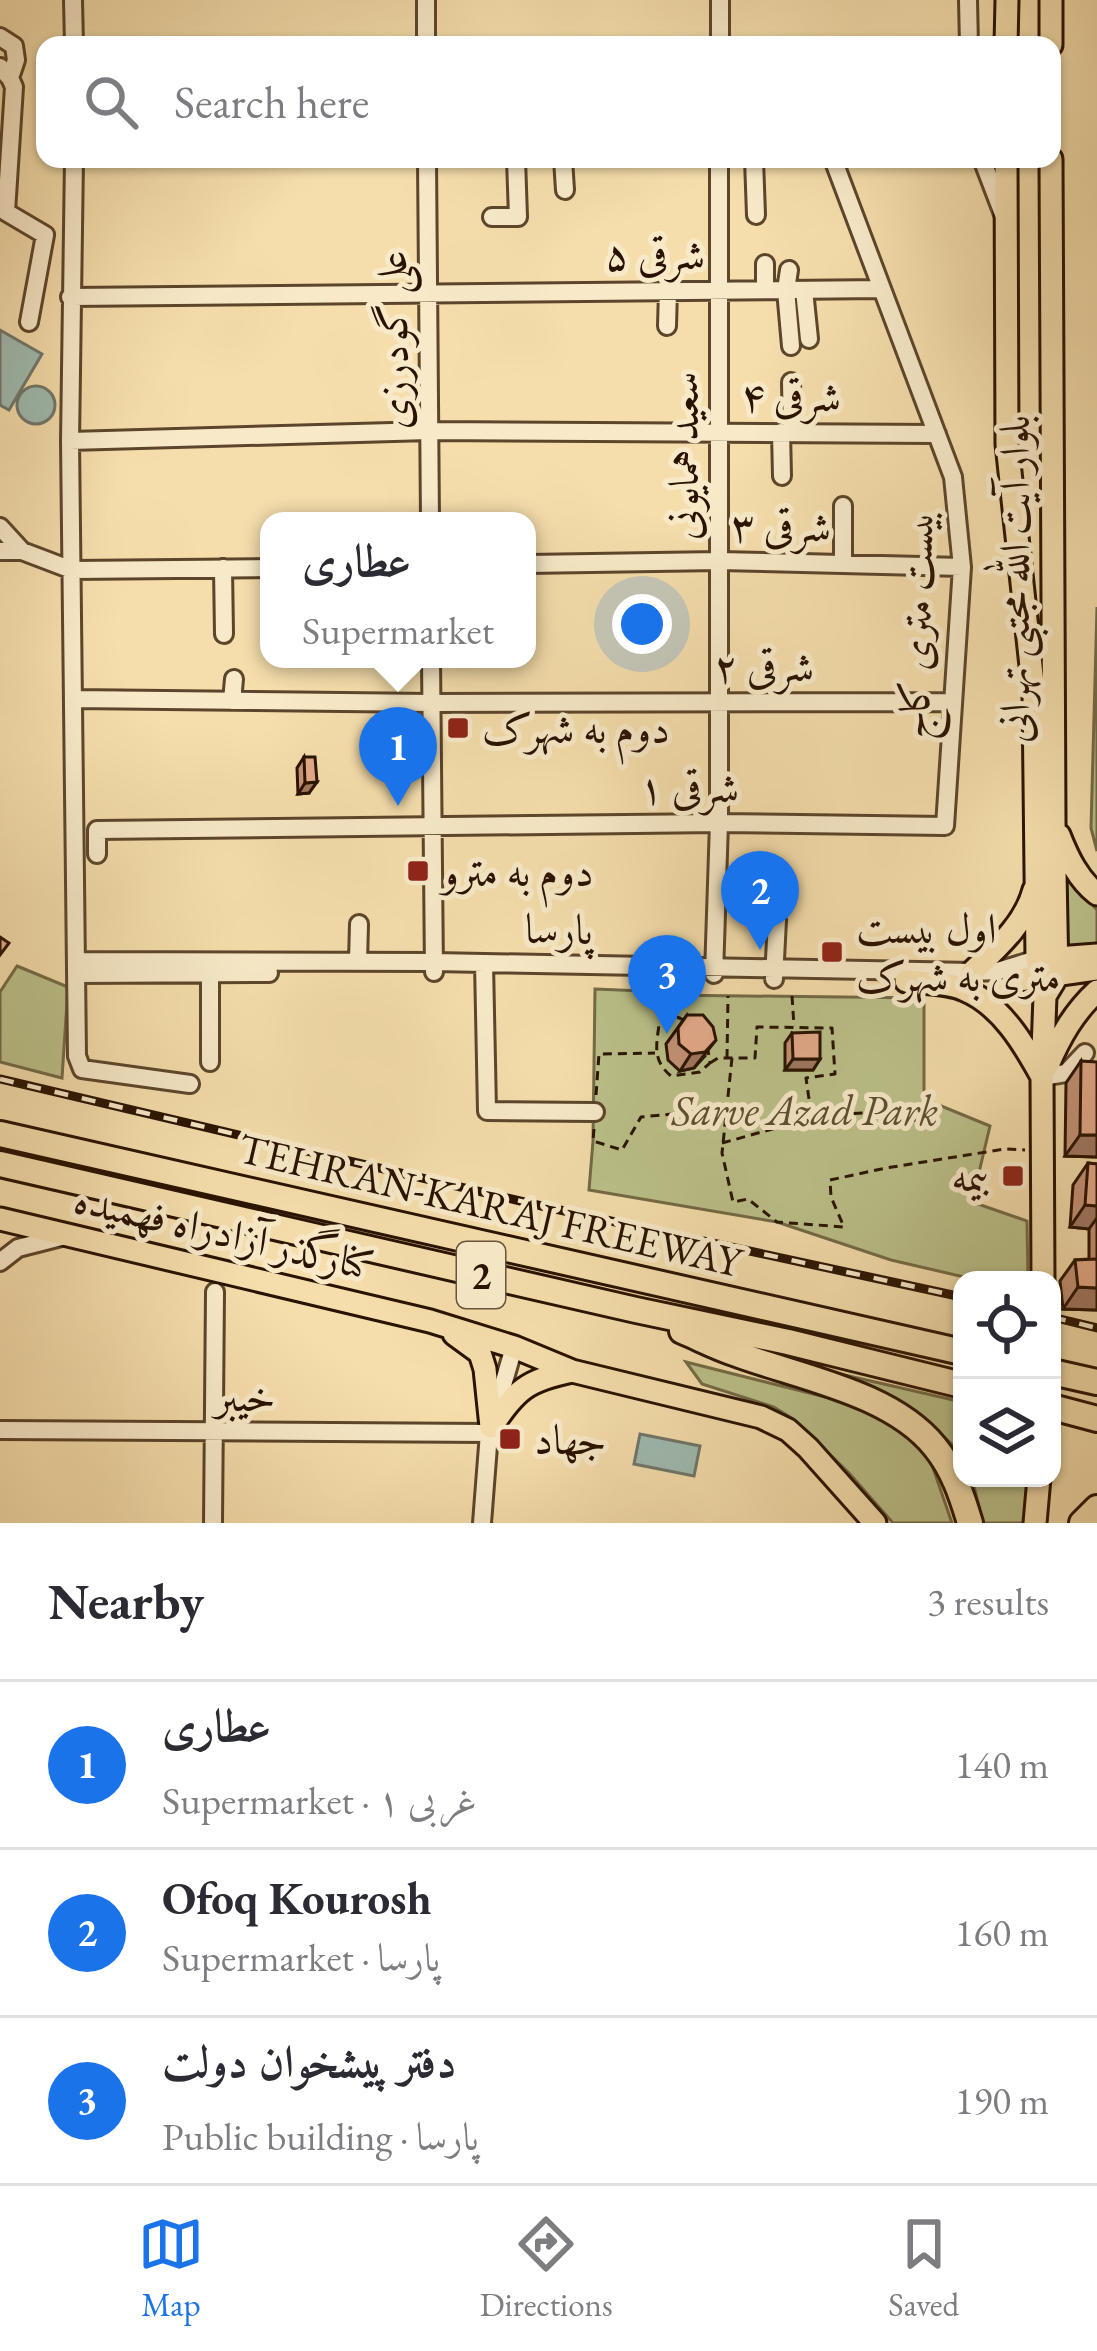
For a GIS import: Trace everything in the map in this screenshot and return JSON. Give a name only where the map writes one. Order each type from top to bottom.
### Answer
[{"type":"highway","name":"TEHRAN-KARAJ FREEWAY","points":[[0,1134],[953,1350]]},
{"type":"highway","name":"TEHRAN-KARAJ FREEWAY","points":[[0,1164],[953,1383]]},
{"type":"highway","points":[[636,1310],[731,1352],[865,1397],[903,1420],[933,1444],[950,1470],[970,1523]]},
{"type":"highway","points":[[1061,1374],[1097,1382]]},
{"type":"highway","points":[[1061,1409],[1097,1419]]},
{"type":"highway","points":[[1082,1523],[1097,1508]]},
{"type":"main road","points":[[1006,0],[1006,36]]},
{"type":"main road","points":[[1051,0],[1051,36]]},
{"type":"main road","name":"بلوار آیت الله مجتبی تهرانی","points":[[1006,168],[1007,444],[1034,694],[1042,974]]},
{"type":"main road","name":"بلوار آیت الله مجتبی تهرانی","points":[[1042,974],[1054,821],[1051,168]]},
{"type":"main road","points":[[1054,821],[1070,863],[1097,895]]},
{"type":"main road","points":[[973,972],[1020,920],[1037,877]]},
{"type":"main road","points":[[1042,974],[1097,955]]},
{"type":"main road","points":[[1042,974],[1097,969]]},
{"type":"main road","points":[[1042,974],[1043,1271]]},
{"type":"main road","points":[[906,981],[962,988],[989,1004],[1027,1049],[1042,1077]]},
{"type":"main road","points":[[1042,1077],[1060,1037],[1097,992]]},
{"type":"main road","name":"کنارگذر آزادراه فهمیده","points":[[0,1219],[430,1321],[572,1371],[761,1417],[788,1430],[808,1448],[875,1523]]},
{"type":"main road","points":[[430,1321],[480,1353],[490,1430]]},
{"type":"main road","points":[[490,1430],[522,1388],[542,1377],[572,1371]]},
{"type":"main road","points":[[1035,1523],[1038,1487]]},
{"type":"street","points":[[74,0],[74,36]]},
{"type":"street","points":[[426,0],[426,36]]},
{"type":"street","points":[[719,36],[720,0]]},
{"type":"street","points":[[968,0],[969,36]]},
{"type":"street","points":[[0,37],[16,52],[5,72],[14,87],[6,212],[45,235],[29,322]]},
{"type":"street","points":[[74,168],[70,441],[77,1055],[82,1069],[190,1084]]},
{"type":"street","name":"علی گودرزی","points":[[427,168],[430,512]]},
{"type":"street","points":[[492,217],[518,217],[516,168]]},
{"type":"street","points":[[564,168],[565,190]]},
{"type":"street","name":"سعید همایونی","points":[[714,973],[719,823],[719,168]]},
{"type":"street","points":[[754,168],[756,215]]},
{"type":"street","name":"بیست متری کاج","points":[[836,168],[953,477],[962,567],[945,826]]},
{"type":"street","points":[[985,168],[1006,221]]},
{"type":"street","points":[[764,264],[765,290]]},
{"type":"street","points":[[789,270],[800,343]]},
{"type":"street","name":"۵ شرقی","points":[[70,297],[882,289]]},
{"type":"street","points":[[667,326],[668,290]]},
{"type":"street","points":[[782,476],[791,382]]},
{"type":"street","name":"۴ شرقی","points":[[70,441],[429,431],[937,434]]},
{"type":"street","points":[[843,506],[843,564]]},
{"type":"street","points":[[0,527],[22,551]]},
{"type":"street","points":[[0,550],[22,551],[72,570],[260,568]]},
{"type":"street","name":"۳ شرقی","points":[[536,563],[719,561],[962,567]]},
{"type":"street","points":[[223,568],[224,634]]},
{"type":"street","points":[[431,668],[434,968]]},
{"type":"street","points":[[232,701],[234,679]]},
{"type":"street","name":"۲ شرقی","points":[[74,699],[953,702]]},
{"type":"street","name":"۱ شرقی","points":[[97,854],[98,830],[719,823],[945,826]]},
{"type":"street","points":[[775,975],[777,920]]},
{"type":"street","points":[[358,924],[358,962]]},
{"type":"street","name":"پارسا","points":[[210,968],[358,962],[434,968]]},
{"type":"street","name":"پارسا","points":[[78,968],[434,968],[906,981],[1042,974]]},
{"type":"street","points":[[210,968],[211,1062]]},
{"type":"street","points":[[484,969],[487,1111],[595,1112]]},
{"type":"street","name":"پارسا","points":[[775,975],[1042,974]]},
{"type":"street","points":[[1042,1077],[1066,1073],[1085,1053]]},
{"type":"street","points":[[0,1262],[18,1248],[65,1236]]},
{"type":"street","points":[[191,1262],[215,1292],[213,1523]]},
{"type":"street","points":[[215,1292],[246,1276]]},
{"type":"street","points":[[482,1523],[490,1430],[514,1347]]},
{"type":"street","name":"خیبر","points":[[0,1430],[490,1430]]},
{"type":"path","points":[[728,996],[722,1153],[733,1202],[748,1198],[777,1222],[844,1227],[831,1197],[830,1180],[1005,1149],[1042,1152]]},
{"type":"path","points":[[792,996],[794,1028]]},
{"type":"path","points":[[710,1063],[700,1027],[677,1017],[659,1024],[655,1053],[671,1076],[700,1072],[710,1063],[729,1058],[755,1058],[757,1028],[832,1028],[835,1074],[806,1078],[812,1120]]},
{"type":"path","points":[[655,1053],[598,1054],[593,1141],[622,1150],[641,1118],[726,1109]]},
{"type":"path","points":[[722,1143],[812,1120],[873,1113],[937,1127]]},
{"type":"green space","points":[[1097,607],[1097,851],[1091,828]]},
{"type":"green space","points":[[1062,856],[1074,884],[1097,910],[1097,948],[1066,948]]},
{"type":"green space","points":[[17,966],[68,987],[62,1078],[0,1062],[0,992]]},
{"type":"green space","name":"Sarve Azad Park","points":[[595,989],[667,995],[924,998],[924,1099],[990,1126],[972,1202],[1027,1221],[1028,1271],[953,1274],[891,1260],[777,1222],[589,1190]]},
{"type":"green space","points":[[686,1362],[873,1409],[917,1439],[932,1465],[952,1523],[893,1523],[793,1419],[774,1407],[702,1384]]},
{"type":"green space","points":[[836,1373],[953,1400],[953,1446],[920,1416]]},
{"type":"green space","points":[[974,1487],[1028,1487],[1026,1523],[983,1523]]},
{"type":"water","points":[[0,330],[42,354],[9,410],[0,405]]},
{"type":"water","points":[[36,386],[49,392],[55,405],[49,418],[36,424],[23,418],[17,405],[23,392]]},
{"type":"water","points":[[640,1434],[700,1446],[694,1476],[634,1464]]},
{"type":"building","points":[[304,757],[315,757],[317,782],[305,783]]},
{"type":"building","points":[[687,1015],[703,1015],[713,1027],[716,1040],[705,1052],[691,1054],[679,1044],[678,1028]]},
{"type":"building","points":[[820,1032],[820,1059],[793,1059],[792,1033]]},
{"type":"building","points":[[1081,1061],[1097,1062],[1097,1135],[1080,1135]]},
{"type":"building","points":[[1088,1163],[1097,1164],[1097,1206],[1085,1205]]},
{"type":"building","points":[[1097,1259],[1097,1288],[1078,1287],[1075,1260]]},
{"type":"railway","points":[[0,1079],[546,1207],[953,1295]]},
{"type":"railway","points":[[1061,1319],[1097,1328]]},
{"type":"place","name":"دوم به شهرک","points":[[458,728]]},
{"type":"place","name":"عطاری","points":[[398,806]]},
{"type":"place","name":"دوم به مترو","points":[[418,871]]},
{"type":"place","name":"Ofoq Kourosh","points":[[760,950]]},
{"type":"place","name":"اول بیست متری به شهرک","points":[[832,952]]},
{"type":"place","name":"دفتر پیشخوان دولت","points":[[667,1034]]},
{"type":"place","name":"بیمه","points":[[1013,1176]]},
{"type":"place","name":"جهاد","points":[[510,1439]]}]
